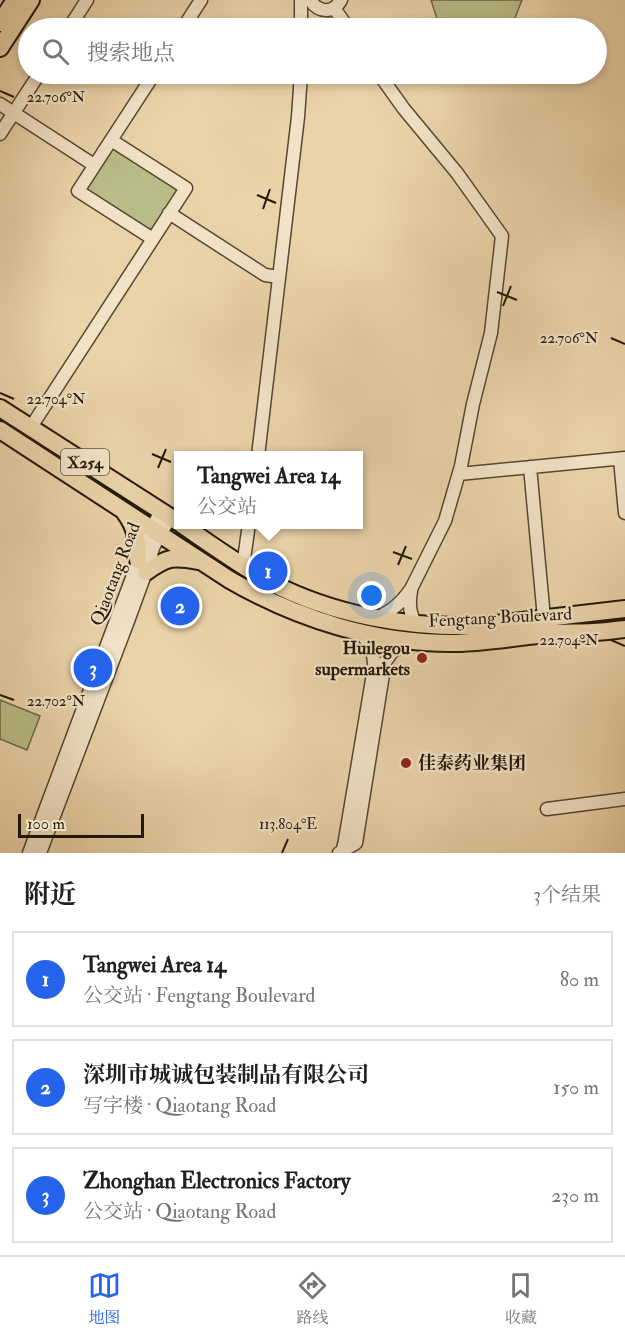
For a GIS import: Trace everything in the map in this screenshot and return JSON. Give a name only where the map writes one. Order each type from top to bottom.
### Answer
[{"type":"main road","points":[[0,23],[15,0]]},
{"type":"main road","points":[[19,18],[31,0]]},
{"type":"main road","points":[[0,48],[18,20]]},
{"type":"main road","name":"Fengtang Boulevard","points":[[0,408],[173,519]]},
{"type":"main road","name":"Fengtang Boulevard","points":[[0,430],[230,580],[268,600],[333,626],[359,632],[414,632],[625,609]]},
{"type":"main road","points":[[120,508],[131,520],[142,566],[167,559],[186,558],[202,561]]},
{"type":"main road","name":"Fengtang Boulevard","points":[[188,529],[243,566],[292,593],[414,632],[457,643],[625,629]]},
{"type":"street","points":[[75,18],[87,0]]},
{"type":"street","points":[[189,18],[201,0]]},
{"type":"street","points":[[301,18],[302,0]]},
{"type":"street","points":[[310,0],[322,10],[329,10],[338,4],[344,18]]},
{"type":"street","points":[[0,134],[33,84]]},
{"type":"street","points":[[147,84],[78,190],[153,239]]},
{"type":"street","points":[[259,451],[300,84]]},
{"type":"street","points":[[376,618],[398,606],[411,589],[445,521],[459,474],[473,404],[491,333],[502,236],[457,173],[386,84]]},
{"type":"street","points":[[0,104],[94,165]]},
{"type":"street","points":[[31,427],[186,188],[111,140]]},
{"type":"street","points":[[169,213],[265,275],[279,277]]},
{"type":"street","points":[[459,474],[622,459],[625,513]]},
{"type":"street","points":[[530,467],[544,618]]},
{"type":"street","name":"Qiaotang Road","points":[[40,853],[155,531],[173,519]]},
{"type":"street","points":[[243,566],[248,529]]},
{"type":"street","name":"Qiaotang Road","points":[[29,853],[142,566]]},
{"type":"street","points":[[343,852],[356,843],[385,662],[392,652],[414,632],[409,600],[411,589]]},
{"type":"street","points":[[343,852],[374,668],[371,648],[359,632]]},
{"type":"street","points":[[547,809],[625,799]]},
{"type":"green space","points":[[431,0],[522,0],[515,18],[437,18]]},
{"type":"green space","points":[[112,145],[180,189],[152,233],[83,190]]},
{"type":"green space","points":[[0,700],[40,716],[27,750],[0,739]]},
{"type":"place","name":"Tangwei Area 14","points":[[268,571]]},
{"type":"place","name":"深圳市城诚包装制品有限公司","points":[[180,606]]},
{"type":"place","name":"Huilegou supermarkets","points":[[422,658]]},
{"type":"place","name":"Zhonghan Electronics Factory","points":[[93,668]]},
{"type":"place","name":"佳泰药业集团","points":[[406,763]]}]
